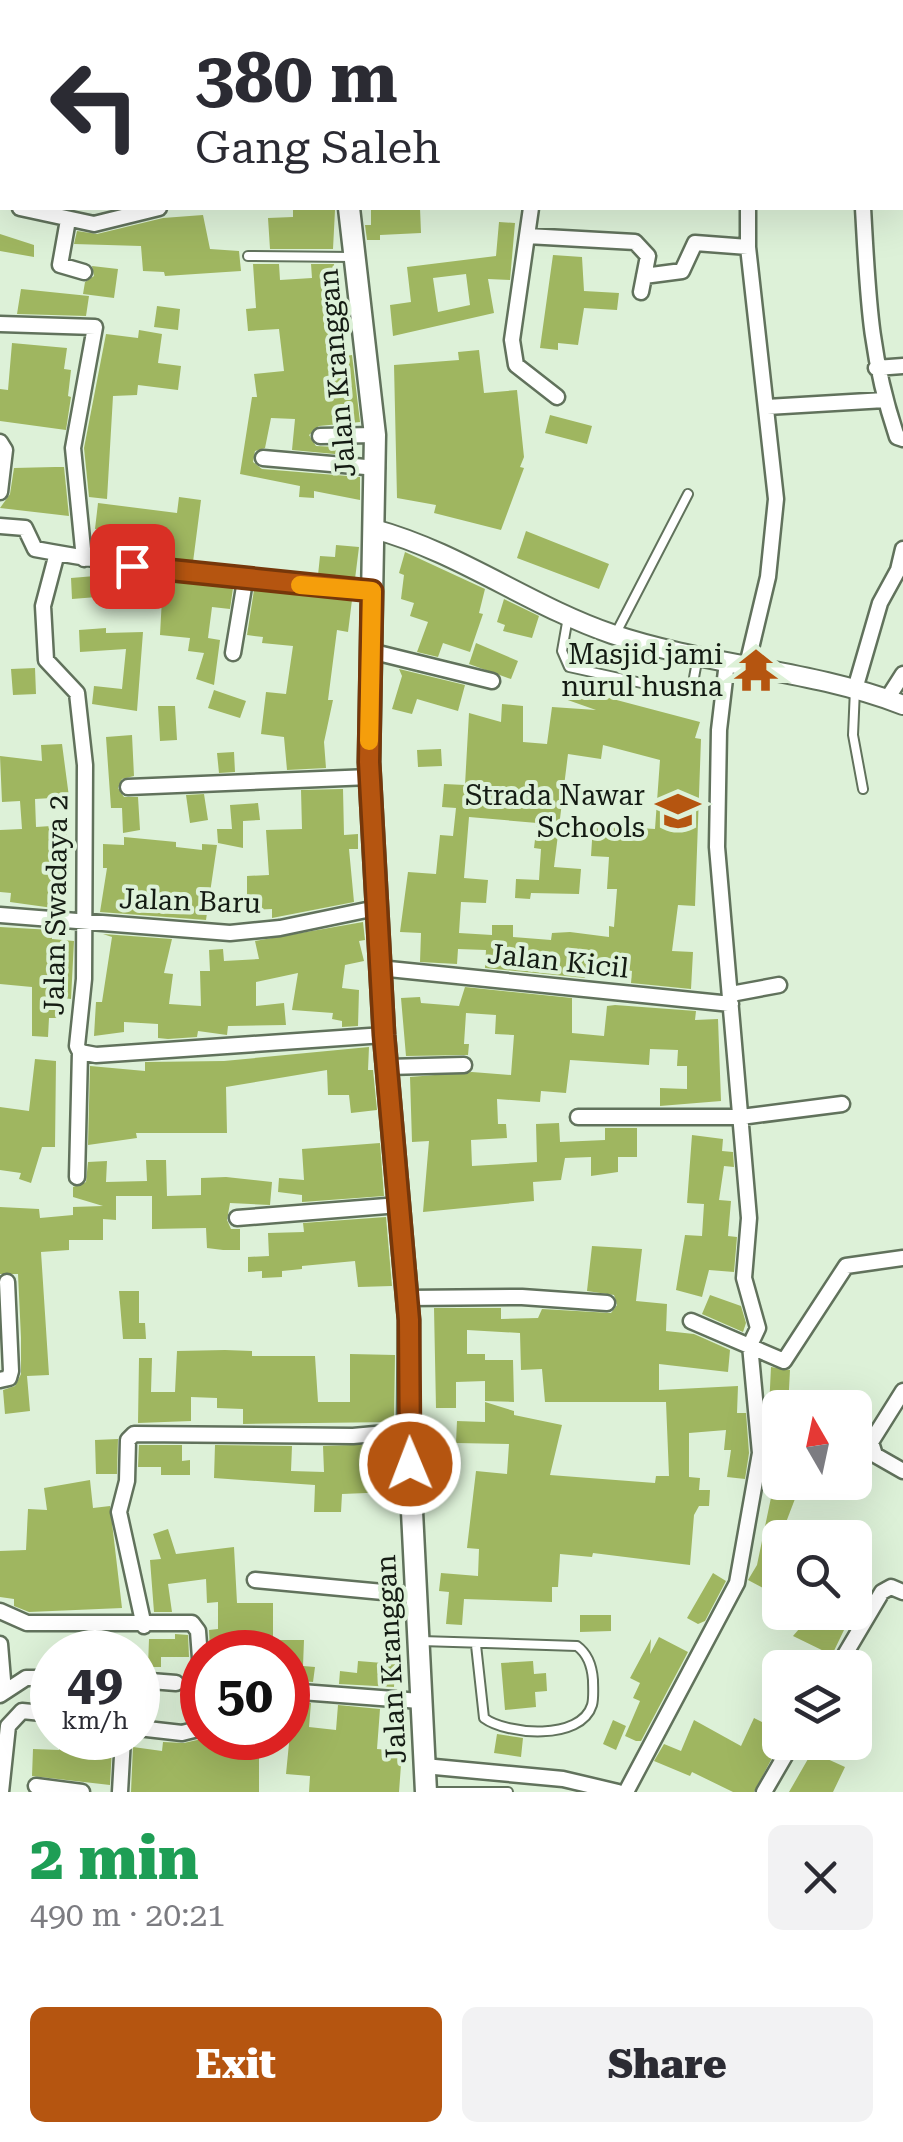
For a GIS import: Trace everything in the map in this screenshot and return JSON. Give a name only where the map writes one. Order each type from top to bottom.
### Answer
[{"type":"main road","name":"Jalan Kranggan","points":[[349,210],[377,468],[370,777],[384,1035],[407,1298],[408,1431],[426,1792]]},
{"type":"street","points":[[28,210],[94,224],[151,210]]},
{"type":"street","points":[[94,224],[95,210]]},
{"type":"street","points":[[532,210],[512,340],[516,364],[557,397]]},
{"type":"street","points":[[747,665],[768,577],[776,499],[748,247],[748,210]]},
{"type":"street","points":[[863,210],[870,340],[884,400],[898,437],[903,439]]},
{"type":"street","points":[[68,220],[60,265],[84,272]]},
{"type":"street","points":[[527,236],[635,242],[648,256],[641,292]]},
{"type":"street","points":[[644,276],[682,271],[696,242],[748,247]]},
{"type":"street","points":[[0,324],[95,327],[73,448],[84,559]]},
{"type":"street","points":[[876,368],[903,366]]},
{"type":"street","points":[[767,407],[884,400]]},
{"type":"street","points":[[320,436],[375,434]]},
{"type":"street","points":[[0,442],[5,450],[0,492]]},
{"type":"street","points":[[263,458],[377,468]]},
{"type":"street","points":[[0,526],[25,528],[35,549],[84,559],[245,581],[372,591]]},
{"type":"street","points":[[374,529],[422,542],[568,617],[615,635],[855,689],[895,702],[903,674]]},
{"type":"street","points":[[855,689],[880,603],[903,549]]},
{"type":"street","name":"Jalan Swadaya 2","points":[[57,554],[43,606],[46,660],[77,693],[84,765],[84,979],[76,1046],[80,1052],[96,1055],[384,1035]]},
{"type":"street","points":[[233,653],[245,581]]},
{"type":"street","points":[[370,651],[492,681]]},
{"type":"street","points":[[424,1766],[563,1779],[622,1792],[737,1584],[760,1453],[750,1344],[758,1328],[744,1278],[748,1218],[717,847],[719,730],[727,662]]},
{"type":"street","points":[[128,787],[370,777]]},
{"type":"street","name":"Jalan Baru","points":[[0,915],[230,933],[280,928],[376,908]]},
{"type":"street","name":"Jalan Kicil","points":[[380,968],[731,999],[779,985]]},
{"type":"street","points":[[77,1176],[80,1052]]},
{"type":"street","points":[[387,1067],[464,1065]]},
{"type":"street","points":[[578,1117],[741,1117],[842,1104]]},
{"type":"street","points":[[237,1218],[400,1204]]},
{"type":"street","points":[[690,1320],[786,1360],[837,1274],[856,1262],[903,1258]]},
{"type":"street","points":[[0,1380],[10,1378],[11,1371],[7,1282]]},
{"type":"street","points":[[407,1298],[522,1297],[607,1303]]},
{"type":"street","points":[[903,1391],[871,1442],[874,1455],[903,1471]]},
{"type":"street","points":[[144,1626],[119,1512],[127,1480],[128,1440],[134,1434],[353,1436],[408,1431]]},
{"type":"street","points":[[255,1580],[415,1594]]},
{"type":"street","points":[[848,1650],[882,1592],[890,1587],[903,1592]]},
{"type":"street","points":[[0,1611],[27,1623],[196,1625],[195,1630]]},
{"type":"street","points":[[0,1644],[2,1694]]},
{"type":"street","points":[[2,1694],[30,1678]]},
{"type":"street","points":[[310,1693],[420,1701]]},
{"type":"street","points":[[1,1792],[8,1726],[22,1712],[30,1713]]},
{"type":"street","points":[[120,1792],[122,1760]]},
{"type":"street","points":[[764,1792],[783,1760]]},
{"type":"street","points":[[36,1786],[82,1792]]},
{"type":"lane","points":[[248,256],[354,257]]},
{"type":"lane","points":[[615,635],[688,494]]},
{"type":"lane","points":[[568,617],[562,650],[569,667],[678,691],[693,683],[698,656]]},
{"type":"lane","points":[[855,689],[853,734],[863,789]]},
{"type":"lane","points":[[418,1640],[576,1646],[586,1653],[593,1675],[592,1705],[586,1715],[564,1728],[500,1730],[484,1718],[476,1645]]},
{"type":"lane","points":[[426,1792],[508,1792]]},
{"type":"building","points":[[293,210],[335,210],[333,249],[270,249],[268,218],[293,217]]},
{"type":"building","points":[[371,210],[420,210],[421,233],[380,235],[380,240],[367,240],[365,225],[371,225]]},
{"type":"building","points":[[203,215],[210,249],[239,251],[241,271],[165,276],[164,272],[143,271],[141,246],[74,244],[77,231],[97,234],[163,218]]},
{"type":"building","points":[[499,222],[515,223],[510,280],[488,279],[494,313],[393,336],[390,305],[411,302],[407,267],[496,256]],"holes":[[[466,274],[470,305],[438,312],[433,278]]]},
{"type":"building","points":[[0,234],[34,245],[34,257],[0,251]]},
{"type":"building","points":[[553,255],[582,257],[584,291],[619,293],[617,310],[584,308],[578,345],[558,343],[558,350],[540,348]]},
{"type":"building","points":[[253,264],[279,264],[280,280],[312,278],[311,264],[334,264],[339,334],[343,333],[345,356],[352,355],[360,422],[319,426],[309,435],[316,446],[356,448],[356,456],[292,450],[295,419],[271,418],[265,448],[255,451],[253,462],[262,469],[360,477],[360,500],[314,491],[314,498],[299,497],[300,486],[240,474],[252,397],[257,397],[254,374],[284,371],[279,329],[248,331],[246,309],[256,308]]},
{"type":"building","points":[[92,266],[118,269],[114,298],[83,294],[85,282],[94,276]]},
{"type":"building","points":[[21,289],[89,296],[86,316],[17,314]]},
{"type":"building","points":[[157,306],[180,309],[178,330],[154,327]]},
{"type":"building","points":[[139,330],[162,334],[158,363],[181,366],[178,390],[138,385],[137,395],[113,396],[107,499],[89,497],[84,448],[106,334],[138,338]]},
{"type":"building","points":[[12,343],[67,348],[64,369],[71,370],[71,397],[66,430],[0,421],[0,389],[8,390]]},
{"type":"building","points":[[479,350],[484,393],[517,390],[524,457],[520,467],[524,468],[501,530],[434,513],[436,505],[397,498],[394,365],[459,360],[458,352]]},
{"type":"building","points":[[550,415],[592,426],[587,444],[545,433]]},
{"type":"building","points":[[64,467],[69,516],[0,508],[10,494],[14,468]]},
{"type":"building","points":[[179,497],[201,500],[193,562],[171,559],[173,539],[95,529],[98,503],[177,513]]},
{"type":"building","points":[[526,531],[609,564],[599,589],[517,558]]},
{"type":"building","points":[[336,545],[359,547],[355,579],[318,575],[320,556],[335,557]]},
{"type":"building","points":[[405,552],[485,589],[479,613],[483,614],[470,652],[443,643],[438,657],[417,652],[428,622],[410,616],[414,603],[401,599],[404,575],[399,573]]},
{"type":"building","points":[[95,576],[97,597],[72,599],[71,578]]},
{"type":"building","points":[[158,579],[233,588],[230,609],[212,607],[208,638],[220,640],[214,685],[196,679],[204,653],[188,651],[190,638],[160,635],[162,598],[124,599],[124,580]]},
{"type":"building","points":[[254,590],[352,600],[348,632],[337,630],[328,700],[333,700],[324,742],[326,768],[287,770],[284,737],[261,734],[266,692],[286,694],[293,646],[262,643],[263,637],[247,635]]},
{"type":"building","points":[[504,599],[539,616],[532,638],[503,631],[505,625],[497,622]]},
{"type":"building","points":[[106,628],[106,633],[143,632],[137,711],[92,704],[94,686],[122,689],[126,649],[80,652],[79,630]]},
{"type":"building","points":[[476,643],[518,661],[511,679],[469,664]]},
{"type":"building","points":[[35,668],[36,694],[13,695],[11,669]]},
{"type":"building","points":[[399,669],[465,685],[458,711],[417,699],[412,714],[392,709],[402,676]]},
{"type":"building","points":[[214,690],[246,701],[240,718],[208,708]]},
{"type":"building","points":[[564,692],[609,698],[700,722],[695,738],[701,739],[695,906],[678,905],[672,951],[693,952],[691,989],[631,983],[632,971],[588,962],[585,978],[485,968],[486,950],[458,949],[457,964],[420,962],[421,933],[400,932],[408,872],[436,874],[440,835],[453,836],[456,808],[442,807],[444,784],[465,785],[469,713],[501,722],[502,704],[523,706],[523,742],[547,744],[552,707],[596,710],[562,698]],"holes":[[[603,745],[660,760],[655,829],[593,825],[591,856],[609,857],[607,889],[617,889],[614,927],[609,926],[609,937],[570,932],[552,933],[551,940],[513,937],[513,925],[492,925],[492,935],[459,933],[461,902],[486,903],[488,880],[464,878],[469,817],[537,823],[534,848],[541,849],[539,880],[516,879],[515,898],[530,899],[531,893],[579,894],[581,869],[554,867],[568,754],[601,759]]]},
{"type":"building","points":[[158,706],[175,706],[177,740],[160,741]]},
{"type":"building","points":[[132,735],[134,776],[122,779],[118,788],[124,797],[138,797],[140,830],[123,833],[122,808],[111,808],[106,737]]},
{"type":"building","points":[[62,744],[69,797],[35,799],[36,827],[66,825],[67,847],[58,847],[56,872],[65,873],[64,891],[54,890],[53,908],[10,902],[11,893],[0,892],[0,830],[22,829],[20,801],[2,802],[0,756],[42,761],[41,745]]},
{"type":"building","points":[[441,749],[442,766],[418,767],[417,750]]},
{"type":"building","points":[[234,752],[235,772],[219,773],[217,753]]},
{"type":"building","points":[[343,789],[344,835],[358,834],[358,849],[349,849],[354,902],[272,918],[272,909],[247,910],[247,876],[269,875],[266,830],[302,829],[301,790]]},
{"type":"building","points":[[204,794],[208,820],[190,823],[186,795]]},
{"type":"building","points":[[258,803],[260,820],[243,821],[243,848],[218,843],[217,829],[232,829],[230,805]]},
{"type":"building","points":[[124,837],[176,842],[176,847],[202,850],[202,844],[217,845],[206,920],[100,912],[107,868],[103,868],[103,844],[124,845]]},
{"type":"building","points":[[363,922],[365,940],[359,941],[364,961],[345,965],[342,988],[359,990],[358,1026],[342,1027],[342,1021],[332,1019],[333,1013],[292,1010],[298,973],[256,982],[256,1006],[284,1003],[286,1025],[228,1026],[227,1035],[198,1031],[197,1037],[168,1039],[158,1038],[158,1024],[124,1022],[124,1032],[94,1036],[96,1002],[102,1002],[112,937],[103,934],[172,939],[164,973],[173,974],[169,1004],[201,1006],[200,971],[210,971],[209,950],[223,949],[224,961],[259,959],[255,941]]},
{"type":"building","points":[[0,927],[52,930],[52,939],[74,941],[71,999],[64,998],[62,1018],[49,1018],[48,1037],[32,1036],[32,987],[0,984]]},
{"type":"building","points":[[465,987],[572,998],[572,1033],[604,1036],[607,1006],[615,1005],[696,1011],[695,1020],[718,1019],[721,1101],[660,1106],[660,1088],[687,1089],[687,1066],[677,1066],[678,1050],[650,1049],[649,1065],[570,1060],[566,1093],[541,1091],[540,1102],[497,1099],[498,1124],[506,1124],[507,1138],[471,1140],[472,1166],[537,1162],[536,1124],[559,1123],[560,1142],[605,1140],[605,1128],[637,1128],[637,1157],[618,1157],[618,1172],[591,1176],[591,1157],[565,1158],[561,1180],[533,1182],[534,1201],[423,1212],[429,1141],[412,1142],[410,1077],[472,1072],[511,1075],[514,1035],[495,1034],[496,1015],[466,1013],[464,1044],[469,1044],[468,1055],[406,1056],[401,998],[420,997],[421,1003],[459,1006]]},
{"type":"building","points":[[369,1047],[368,1070],[373,1070],[377,1110],[351,1113],[349,1095],[328,1095],[327,1070],[226,1087],[227,1133],[136,1133],[137,1138],[88,1145],[90,1066],[145,1071],[145,1062],[224,1061]]},
{"type":"building","points":[[35,1059],[56,1061],[55,1147],[42,1147],[31,1183],[19,1179],[21,1173],[0,1170],[0,1107],[29,1111]]},
{"type":"building","points":[[692,1135],[723,1139],[722,1151],[733,1152],[734,1167],[724,1166],[719,1200],[731,1201],[728,1236],[737,1237],[734,1272],[709,1270],[702,1297],[676,1290],[685,1235],[702,1236],[704,1204],[687,1203]]},
{"type":"building","points":[[380,1143],[384,1196],[302,1202],[302,1195],[278,1192],[279,1178],[304,1180],[302,1149]]},
{"type":"building","points":[[146,1160],[166,1160],[167,1196],[201,1195],[201,1178],[226,1177],[272,1182],[270,1205],[230,1203],[227,1220],[231,1229],[240,1229],[240,1250],[223,1250],[207,1248],[206,1228],[152,1229],[152,1196],[116,1196],[116,1220],[103,1219],[103,1240],[69,1240],[69,1250],[41,1252],[49,1375],[27,1376],[30,1411],[5,1414],[3,1390],[15,1386],[21,1374],[21,1338],[18,1274],[0,1274],[0,1207],[39,1209],[40,1218],[73,1215],[73,1207],[103,1206],[73,1197],[73,1187],[86,1182],[88,1162],[107,1161],[106,1182],[147,1181]]},
{"type":"building","points":[[386,1217],[392,1286],[358,1287],[355,1261],[302,1266],[282,1271],[282,1277],[262,1278],[262,1271],[248,1272],[248,1257],[269,1256],[268,1233],[304,1232],[303,1223]]},
{"type":"building","points":[[592,1246],[642,1249],[636,1301],[667,1304],[666,1331],[694,1334],[730,1350],[728,1372],[659,1364],[659,1390],[738,1386],[737,1413],[746,1413],[749,1453],[745,1479],[727,1477],[731,1450],[724,1450],[726,1430],[689,1433],[689,1477],[700,1478],[699,1490],[710,1490],[709,1506],[699,1506],[694,1515],[690,1565],[593,1553],[592,1557],[560,1554],[558,1587],[552,1587],[552,1602],[464,1599],[462,1625],[446,1624],[449,1592],[439,1591],[441,1573],[478,1576],[479,1549],[467,1548],[476,1471],[507,1474],[509,1444],[456,1443],[457,1421],[485,1422],[485,1402],[514,1411],[514,1415],[562,1425],[550,1475],[655,1483],[656,1476],[669,1476],[666,1402],[545,1402],[542,1369],[521,1370],[520,1333],[467,1330],[467,1354],[485,1354],[485,1360],[513,1360],[514,1402],[485,1401],[485,1381],[456,1382],[456,1408],[436,1408],[434,1308],[501,1308],[501,1319],[538,1318],[542,1309],[611,1313],[617,1305],[614,1295],[587,1291]]},
{"type":"building","points":[[119,1291],[139,1291],[139,1323],[145,1323],[146,1339],[123,1339]]},
{"type":"building","points":[[710,1295],[741,1306],[746,1323],[743,1332],[702,1314]]},
{"type":"building","points":[[177,1351],[252,1351],[252,1356],[315,1356],[318,1402],[350,1402],[350,1354],[395,1355],[394,1422],[243,1424],[243,1409],[217,1408],[217,1398],[191,1397],[191,1421],[138,1423],[139,1358],[152,1358],[151,1392],[175,1392]]},
{"type":"building","points":[[771,1367],[790,1370],[789,1390],[770,1390]]},
{"type":"building","points":[[118,1439],[117,1474],[96,1474],[95,1440]]},
{"type":"building","points":[[380,1444],[379,1476],[392,1476],[391,1492],[342,1494],[341,1512],[314,1512],[315,1485],[214,1478],[215,1445],[292,1446],[291,1471],[324,1472],[323,1446]]},
{"type":"building","points":[[139,1445],[182,1445],[182,1461],[190,1460],[190,1475],[161,1475],[161,1467],[138,1467]]},
{"type":"building","points":[[90,1480],[93,1508],[110,1506],[122,1608],[29,1612],[14,1606],[14,1599],[0,1597],[0,1551],[26,1550],[28,1509],[47,1510],[44,1488]]},
{"type":"building","points":[[771,1500],[795,1500],[787,1520],[766,1520]]},
{"type":"building","points":[[168,1529],[176,1554],[234,1547],[237,1603],[273,1603],[273,1630],[209,1630],[218,1629],[218,1602],[207,1603],[206,1579],[168,1584],[172,1612],[154,1612],[150,1560],[161,1559],[153,1534]]},
{"type":"building","points":[[762,1541],[762,1587],[748,1580],[757,1565]]},
{"type":"building","points":[[713,1573],[726,1581],[705,1621],[698,1624],[687,1618]]},
{"type":"building","points":[[580,1615],[611,1615],[611,1631],[580,1632]]},
{"type":"building","points":[[798,1630],[844,1630],[834,1650],[822,1650],[793,1636]]},
{"type":"building","points":[[175,1634],[180,1634],[180,1657],[161,1657],[160,1667],[160,1639],[175,1639]]},
{"type":"building","points":[[659,1637],[688,1652],[641,1741],[636,1741],[625,1736],[640,1701],[633,1698],[640,1683],[630,1678],[651,1639],[650,1654]]},
{"type":"building","points":[[358,1661],[395,1664],[394,1687],[339,1684],[340,1671],[357,1673]]},
{"type":"building","points":[[533,1661],[534,1674],[546,1673],[547,1691],[535,1692],[536,1707],[505,1710],[501,1663]]},
{"type":"building","points":[[338,1705],[380,1709],[377,1749],[402,1751],[399,1792],[309,1792],[310,1776],[286,1774],[287,1760],[310,1760],[310,1727],[336,1730]]},
{"type":"building","points":[[754,1718],[762,1722],[762,1760],[771,1760],[754,1792],[733,1792],[692,1772],[690,1776],[654,1761],[664,1744],[681,1751],[694,1720],[741,1746]]},
{"type":"building","points":[[613,1720],[626,1726],[616,1750],[603,1744]]},
{"type":"building","points":[[497,1734],[523,1738],[521,1757],[494,1753]]},
{"type":"building","points":[[163,1742],[180,1743],[180,1760],[259,1760],[259,1792],[131,1792],[132,1760],[160,1760]]},
{"type":"building","points":[[33,1760],[111,1760],[110,1785],[32,1776]]},
{"type":"building","points":[[807,1760],[830,1760],[845,1767],[833,1792],[789,1792]]},
{"type":"slow traffic","points":[[300,585],[372,591],[369,741]]},
{"type":"place","name":"Masjid jami nurul husna","points":[[756,670]]},
{"type":"place","name":"Strada Nawar Schools","points":[[678,811]]},
{"type":"route","points":[[132,566],[245,581],[372,591],[369,762],[384,1035],[409,1320],[410,1464]]}]
